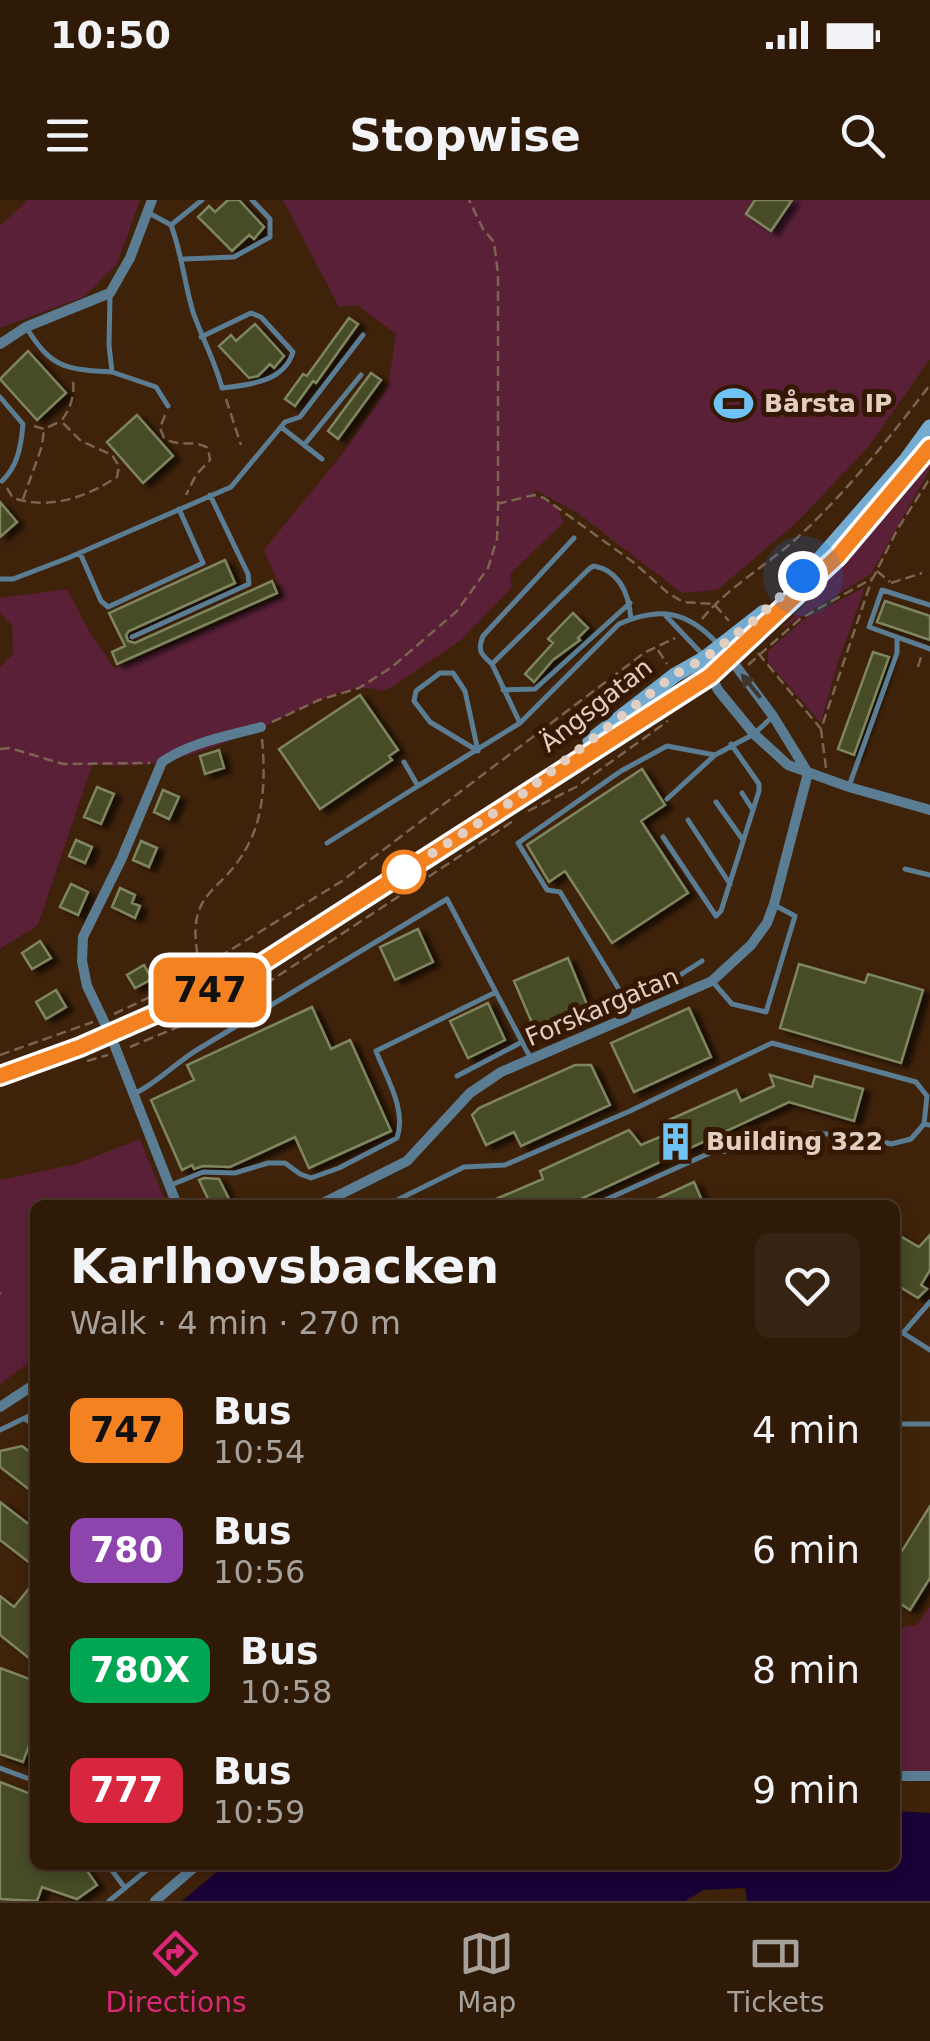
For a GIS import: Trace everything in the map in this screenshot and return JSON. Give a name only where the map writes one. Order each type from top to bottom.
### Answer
[{"type":"main road","points":[[743,637],[826,554],[930,427]]},
{"type":"main road","points":[[726,652],[838,556],[930,447]]},
{"type":"main road","name":"Ängsgatan","points":[[520,796],[674,675],[705,658],[726,652]]},
{"type":"main road","name":"Ängsgatan","points":[[0,1076],[110,1034],[244,975],[710,676],[726,652]]},
{"type":"street","points":[[0,344],[26,327],[110,293],[130,258],[152,200]]},
{"type":"street","points":[[726,652],[773,716],[808,774]]},
{"type":"street","points":[[705,658],[710,676],[754,734],[788,765],[930,810]]},
{"type":"street","points":[[175,1200],[110,1034],[87,986],[83,937],[162,762],[175,753],[213,740],[262,728]]},
{"type":"street","name":"Forskargatan","points":[[329,1200],[407,1162],[470,1094],[501,1072],[712,981],[751,945],[767,922],[808,774]]},
{"type":"street","points":[[0,1408],[30,1387]]},
{"type":"street","points":[[900,1776],[930,1776]]},
{"type":"street","points":[[155,1901],[191,1870]]},
{"type":"lane","points":[[171,225],[202,200]]},
{"type":"lane","points":[[184,259],[234,257],[270,237],[270,219],[252,200]]},
{"type":"lane","points":[[148,213],[171,225],[184,259],[187,292],[201,337],[216,364],[222,388],[258,385],[290,362],[294,352],[261,317],[251,313],[201,337]]},
{"type":"lane","points":[[110,293],[112,372]]},
{"type":"lane","points":[[26,327],[47,357],[68,368],[112,372],[156,388],[168,406]]},
{"type":"lane","points":[[0,579],[13,578],[80,553],[234,484],[281,427],[300,417],[363,335]]},
{"type":"lane","points":[[304,445],[361,375]]},
{"type":"lane","points":[[0,397],[23,424],[18,459],[2,481]]},
{"type":"lane","points":[[281,427],[322,459]]},
{"type":"lane","points":[[132,637],[249,584],[248,574],[210,496]]},
{"type":"lane","points":[[80,553],[100,601],[108,607],[202,562],[178,510]]},
{"type":"lane","points":[[520,723],[492,664],[478,647],[483,636],[574,538]]},
{"type":"lane","points":[[492,664],[594,566],[604,568],[628,594],[631,619]]},
{"type":"lane","points":[[930,605],[882,590],[869,627],[930,649]]},
{"type":"lane","points":[[502,690],[535,689],[630,603]]},
{"type":"lane","points":[[664,614],[705,658]]},
{"type":"lane","points":[[327,844],[520,723],[609,634],[631,619],[664,614],[698,623],[726,652]]},
{"type":"lane","points":[[848,787],[897,652],[897,637]]},
{"type":"lane","points":[[452,673],[466,691],[478,751],[430,722],[414,701],[416,691],[440,674],[452,673]]},
{"type":"lane","points":[[667,799],[714,755],[754,734],[773,716]]},
{"type":"lane","points":[[662,837],[714,915],[722,911],[758,784],[732,744]]},
{"type":"lane","points":[[634,1015],[560,892],[547,890],[518,844],[621,772],[667,746],[714,755]]},
{"type":"lane","points":[[404,762],[418,786]]},
{"type":"lane","points":[[742,793],[753,810]]},
{"type":"lane","points":[[716,802],[743,840]]},
{"type":"lane","points":[[688,820],[730,884]]},
{"type":"lane","points":[[905,869],[930,876]]},
{"type":"lane","points":[[131,1095],[154,1084],[200,1048],[448,899],[531,1060]]},
{"type":"lane","points":[[712,981],[732,1004],[766,1012],[796,916],[774,904]]},
{"type":"lane","points":[[627,1002],[658,989],[702,962]]},
{"type":"lane","points":[[169,1186],[204,1172],[235,1173],[268,1163],[285,1163],[311,1178],[340,1168],[396,1138],[399,1109],[376,1051],[498,991]]},
{"type":"lane","points":[[457,1076],[522,1042]]},
{"type":"lane","points":[[397,1200],[464,1167],[505,1165],[772,1042],[916,1082],[927,1096],[927,1124],[911,1139],[891,1144],[862,1136],[811,1132],[773,1149],[712,1152],[605,1200]]},
{"type":"lane","points":[[930,1302],[902,1333],[930,1350]]},
{"type":"lane","points":[[0,1430],[30,1416]]},
{"type":"lane","points":[[26,1418],[30,1422]]},
{"type":"lane","points":[[900,1424],[930,1424]]},
{"type":"lane","points":[[0,1768],[30,1779]]},
{"type":"lane","points":[[112,1870],[125,1888]]},
{"type":"lane","points":[[109,1901],[147,1870]]},
{"type":"path","points":[[200,968],[193,935],[195,916],[204,898],[242,855],[258,818],[264,772],[262,728],[319,700],[359,688],[392,667],[457,611],[488,568],[496,539],[498,504],[498,274],[494,242],[469,200]]},
{"type":"path","points":[[23,424],[44,428],[69,412],[74,385],[68,368]]},
{"type":"path","points":[[698,623],[714,604],[797,538],[855,476],[930,385]]},
{"type":"path","points":[[222,388],[242,445]]},
{"type":"path","points":[[168,406],[160,428],[164,438],[181,446],[202,444],[208,448],[210,460],[196,475],[178,510]]},
{"type":"path","points":[[2,481],[13,498],[49,505],[117,476],[119,466],[112,455],[81,440],[60,421]]},
{"type":"path","points":[[22,501],[42,446],[44,428]]},
{"type":"path","points":[[498,504],[534,495],[544,498],[634,562],[682,602],[714,604],[821,729]]},
{"type":"path","points":[[877,570],[891,583]]},
{"type":"path","points":[[882,590],[922,573]]},
{"type":"path","points":[[828,780],[821,729],[872,578]]},
{"type":"path","points":[[133,1007],[342,881],[644,653],[684,634]]},
{"type":"path","points":[[0,749],[10,748],[63,764],[162,762]]},
{"type":"path","points":[[0,1055],[73,1029]]},
{"type":"shaded area","points":[[28,200],[140,200],[117,264],[84,297],[0,328],[0,226]]},
{"type":"shaded area","points":[[283,200],[930,200],[930,359],[868,447],[798,521],[717,590],[682,593],[579,514],[536,490],[534,495],[556,506],[564,522],[510,574],[512,587],[461,640],[392,687],[339,693],[240,737],[175,759],[145,765],[92,765],[38,925],[0,949],[0,667],[13,654],[12,625],[0,613],[0,598],[67,589],[115,669],[283,596],[264,550],[343,453],[388,387],[396,334],[357,305],[339,307]]},
{"type":"shaded area","points":[[930,461],[930,469],[871,574],[781,629],[844,564]]},
{"type":"shaded area","points":[[865,587],[821,723],[768,662],[768,651],[806,618]]},
{"type":"shaded area","points":[[140,1139],[165,1200],[30,1200],[30,1362],[0,1384],[0,1180],[76,1164]]},
{"type":"shaded area","points":[[930,1607],[930,1771],[900,1772],[900,1627],[917,1625]]},
{"type":"shaded area","points":[[900,1811],[930,1813],[930,1901],[747,1901],[745,1888],[704,1890],[685,1901],[182,1901],[219,1870],[900,1870]]},
{"type":"building","points":[[228,200],[239,200],[264,227],[254,239],[249,235],[232,251],[198,217],[209,206],[215,212]]},
{"type":"building","points":[[755,200],[792,200],[771,231],[746,214]]},
{"type":"building","points":[[349,318],[358,324],[295,406],[285,399],[303,374],[307,376]]},
{"type":"building","points":[[255,324],[284,356],[274,368],[270,364],[258,376],[249,378],[219,346],[231,335],[236,341]]},
{"type":"building","points":[[28,351],[66,393],[37,420],[0,379]]},
{"type":"building","points":[[371,373],[381,380],[338,439],[328,431]]},
{"type":"building","points":[[137,415],[173,456],[143,483],[107,442]]},
{"type":"building","points":[[0,502],[17,522],[0,537]]},
{"type":"building","points":[[225,560],[235,583],[129,631],[128,641],[135,643],[272,581],[277,593],[117,664],[112,652],[125,646],[109,613]]},
{"type":"building","points":[[885,601],[930,616],[930,640],[877,622]]},
{"type":"building","points":[[573,613],[588,628],[534,682],[525,674],[553,643],[548,639]]},
{"type":"building","points":[[873,652],[889,657],[854,755],[838,749]]},
{"type":"building","points":[[360,695],[398,750],[389,756],[392,760],[320,809],[279,749]]},
{"type":"building","points":[[219,750],[224,768],[205,774],[200,756]]},
{"type":"building","points":[[642,769],[665,805],[641,821],[688,893],[612,943],[565,871],[549,882],[527,845]]},
{"type":"building","points":[[97,787],[114,794],[101,824],[84,817]]},
{"type":"building","points":[[163,790],[179,797],[169,819],[154,812]]},
{"type":"building","points":[[76,840],[92,847],[85,863],[69,856]]},
{"type":"building","points":[[141,841],[157,848],[149,867],[133,860]]},
{"type":"building","points":[[71,884],[88,892],[78,915],[60,907]]},
{"type":"building","points":[[120,888],[135,895],[132,903],[140,906],[135,918],[112,907]]},
{"type":"building","points":[[418,929],[433,962],[395,980],[380,947]]},
{"type":"building","points":[[40,941],[51,958],[32,969],[22,953]]},
{"type":"building","points":[[568,958],[588,1007],[535,1030],[514,981]]},
{"type":"building","points":[[799,964],[865,983],[868,974],[923,990],[901,1063],[780,1028]]},
{"type":"building","points":[[144,965],[152,979],[135,988],[127,975]]},
{"type":"building","points":[[56,990],[66,1007],[46,1019],[36,1002]]},
{"type":"building","points":[[488,1003],[505,1040],[468,1058],[450,1021]]},
{"type":"building","points":[[312,1007],[331,1049],[350,1040],[391,1131],[309,1168],[295,1137],[230,1167],[194,1169],[192,1165],[182,1170],[151,1100],[194,1080],[187,1065]]},
{"type":"building","points":[[689,1008],[711,1057],[634,1092],[611,1043]]},
{"type":"building","points":[[575,1065],[591,1065],[610,1105],[521,1146],[514,1132],[486,1145],[472,1115],[479,1108]]},
{"type":"building","name":"Building 322","points":[[770,1075],[812,1087],[815,1076],[863,1089],[854,1121],[789,1102],[579,1200],[494,1200],[543,1179],[540,1171],[629,1130],[641,1145],[674,1131],[669,1120],[736,1090],[741,1101],[774,1086]]},
{"type":"building","points":[[219,1179],[230,1200],[209,1200],[199,1180]]},
{"type":"building","points":[[694,1182],[702,1200],[655,1200]]},
{"type":"building","points":[[930,1235],[930,1270],[921,1285],[927,1289],[918,1298],[900,1287],[900,1236],[919,1247]]},
{"type":"building","points":[[22,1446],[30,1452],[30,1490],[0,1467],[0,1451]]},
{"type":"building","points":[[0,1502],[30,1525],[30,1563],[0,1540]]},
{"type":"building","points":[[930,1506],[930,1578],[910,1610],[900,1603],[900,1554]]},
{"type":"building","points":[[30,1587],[30,1659],[0,1635],[0,1596],[14,1607]]},
{"type":"building","points":[[0,1668],[30,1679],[30,1743],[23,1762],[0,1754]]},
{"type":"building","points":[[0,1782],[30,1794],[30,1870],[86,1870],[97,1885],[77,1899],[42,1887],[37,1901],[0,1899]]},
{"type":"bus line","name":"747","points":[[0,1076],[80,1047],[244,975],[710,676],[838,556],[930,447]]},
{"type":"place","name":"Bårsta IP","points":[[734,403]]},
{"type":"place","name":"Building 322","points":[[676,1141]]},
{"type":"route","points":[[404,872],[388,882],[520,796],[674,675],[705,658],[757,618],[803,576]]}]
